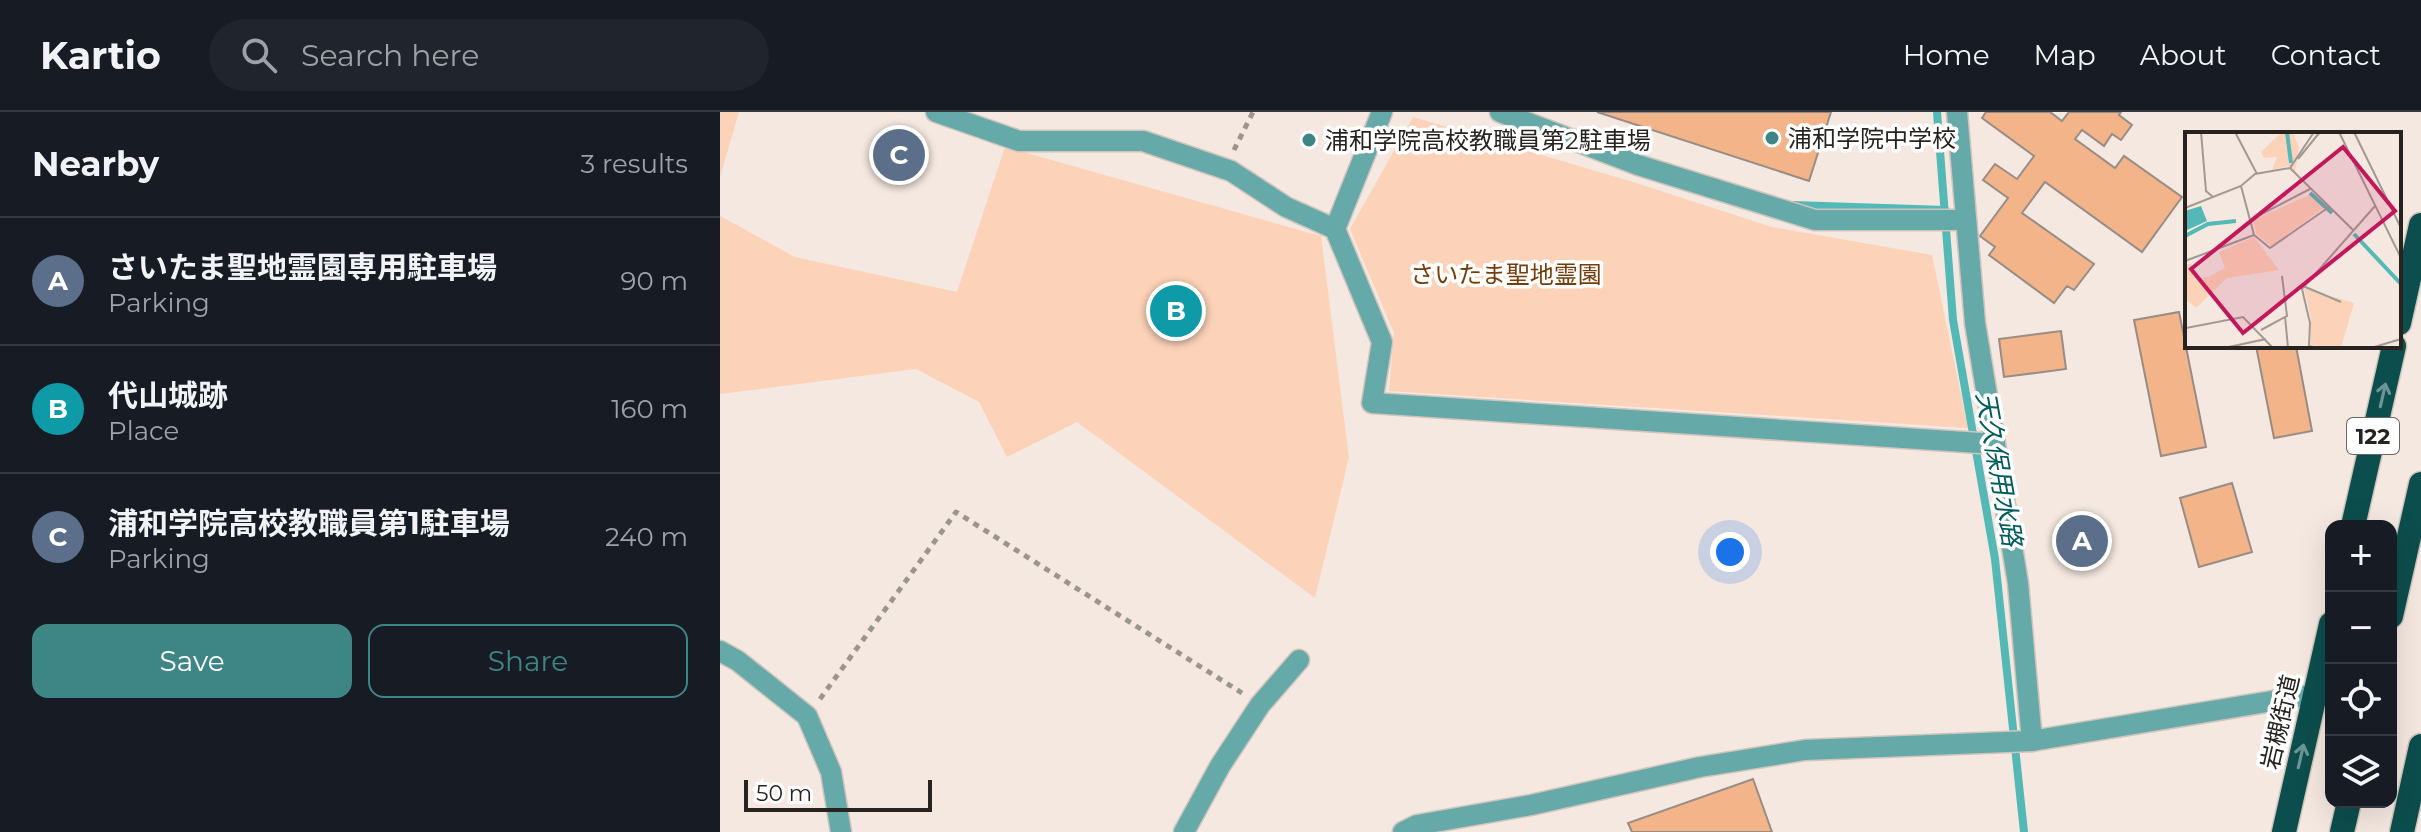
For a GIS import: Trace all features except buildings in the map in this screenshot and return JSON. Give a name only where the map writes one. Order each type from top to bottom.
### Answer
[{"type":"highway","points":[[2401,314],[2421,225]]},
{"type":"highway","name":"122","points":[[2354,520],[2394,348]]},
{"type":"highway","points":[[2396,592],[2421,484]]},
{"type":"highway","name":"岩槻街道","points":[[2284,832],[2325,650]]},
{"type":"highway","points":[[2402,832],[2421,746]]},
{"type":"highway","points":[[2342,832],[2348,808]]},
{"type":"street","points":[[936,112],[1019,141],[1143,141],[1224,169],[1286,207],[1335,229],[1382,342],[1372,403],[1995,444]]},
{"type":"street","points":[[1335,229],[1382,112]]},
{"type":"street","points":[[1500,112],[1638,165],[1815,220],[1966,220]]},
{"type":"street","points":[[1957,112],[1975,323],[2018,583],[2032,741]]},
{"type":"street","points":[[720,651],[738,661],[807,716],[831,772],[841,832]]},
{"type":"street","points":[[1184,832],[1220,766],[1260,705],[1299,660]]},
{"type":"street","points":[[1403,832],[1417,825],[1531,805],[1700,767],[1805,750],[2032,741],[2315,694]]},
{"type":"path","points":[[1224,169],[1253,112]]},
{"type":"path","points":[[807,716],[956,512],[1260,705]]},
{"type":"green space","points":[[720,112],[739,112],[720,177]]},
{"type":"green space","name":"さいたま聖地霊園","points":[[1413,117],[1772,227],[1932,255],[1968,428],[1389,391],[1394,333],[1350,229]]},
{"type":"green space","points":[[1005,147],[1321,236],[1349,457],[1315,598],[1077,422],[1007,457],[979,402],[916,369],[720,394],[720,216],[795,257],[957,292]]},
{"type":"waterway","name":"天久保用水路","points":[[1937,112],[1953,320],[1995,559],[2024,832]]},
{"type":"waterway","points":[[1793,205],[1945,210]]},
{"type":"place","name":"浦和学院中学校","points":[[1772,138]]},
{"type":"place","name":"浦和学院高校教職員第2駐車場","points":[[1309,140]]},
{"type":"place","name":"浦和学院高校教職員第1駐車場","points":[[899,155]]},
{"type":"place","name":"代山城跡","points":[[1176,311]]},
{"type":"place","name":"さいたま聖地霊園専用駐車場","points":[[2082,541]]}]
